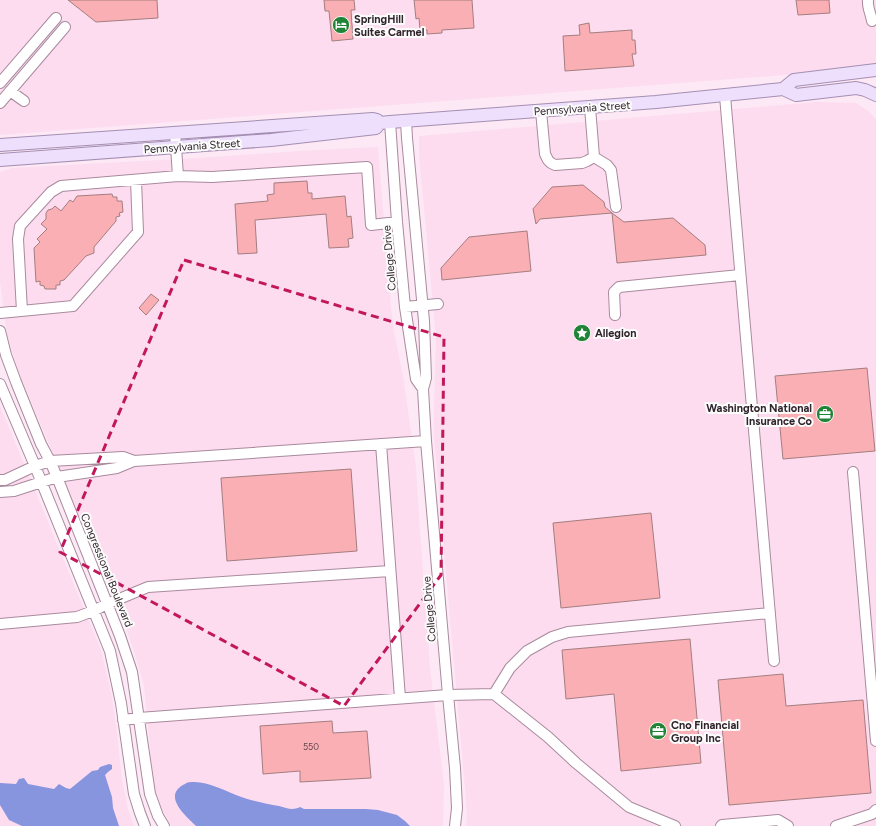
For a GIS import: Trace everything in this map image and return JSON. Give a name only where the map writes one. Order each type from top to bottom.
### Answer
[{"type":"main road","name":"Pennsylvania Street","points":[[782,89],[794,80],[876,70]]},
{"type":"main road","name":"Pennsylvania Street","points":[[0,160],[271,140],[376,128],[385,123],[725,96],[782,89],[796,94],[856,88],[876,95]]},
{"type":"main road","name":"Pennsylvania Street","points":[[0,145],[373,118],[385,123]]},
{"type":"street","points":[[868,0],[867,3],[872,16],[872,21]]},
{"type":"street","points":[[0,83],[56,18]]},
{"type":"street","points":[[0,103],[65,27]]},
{"type":"street","points":[[10,92],[24,101]]},
{"type":"street","points":[[725,96],[774,661]]},
{"type":"street","points":[[590,107],[594,157]]},
{"type":"street","points":[[541,111],[545,154],[551,163],[555,165],[582,162],[594,157]]},
{"type":"street","name":"College Drive","points":[[406,121],[424,321],[426,378],[423,389],[426,441],[455,768],[457,808],[455,826]]},
{"type":"street","name":"College Drive","points":[[385,123],[397,222],[405,307],[416,379],[423,389]]},
{"type":"street","points":[[175,133],[178,176]]},
{"type":"street","points":[[594,157],[607,165],[611,170],[616,207]]},
{"type":"street","points":[[22,311],[18,239],[20,226],[51,192],[61,186],[178,176],[212,178],[367,167],[371,225],[397,222]]},
{"type":"street","points":[[0,313],[73,306],[138,232],[136,180]]},
{"type":"street","points":[[615,315],[614,292],[619,287],[740,275]]},
{"type":"street","points":[[405,307],[438,304]]},
{"type":"street","name":"Congressional Boulevard","points":[[0,331],[6,355],[16,382],[41,444],[57,477],[120,636],[132,672],[150,794],[158,816],[164,826]]},
{"type":"street","points":[[0,384],[36,466],[110,651],[122,703],[134,794],[145,826]]},
{"type":"street","points":[[0,492],[14,491],[57,477],[117,468],[134,461],[426,441]]},
{"type":"street","points":[[381,444],[400,698]]},
{"type":"street","points":[[0,480],[5,480],[50,461],[124,457],[134,461]]},
{"type":"street","points":[[853,472],[876,741]]},
{"type":"street","points":[[0,624],[77,617],[148,587],[390,571]]},
{"type":"street","points":[[494,694],[510,668],[527,651],[552,637],[568,632],[770,613]]},
{"type":"street","points":[[124,720],[448,694],[494,694],[548,737],[576,763],[629,807],[675,826]]},
{"type":"street","points":[[836,826],[872,814],[876,810]]},
{"type":"street","points":[[721,826],[778,820],[788,826]]},
{"type":"highlighted area","points":[[184,260],[444,337],[441,575],[344,706],[60,552]]},
{"type":"shaded area","points":[[0,0],[876,0],[876,68],[0,135]]},
{"type":"shaded area","points":[[817,102],[856,103],[868,111],[876,119],[876,826],[466,826],[467,814],[465,789],[434,437],[436,337],[419,155],[419,136]]},
{"type":"shaded area","points":[[378,147],[391,309],[403,376],[416,468],[430,667],[444,785],[443,826],[171,826],[160,806],[154,788],[144,686],[133,648],[125,625],[17,368],[7,334],[0,281],[0,172],[12,168]]},
{"type":"shaded area","points":[[0,406],[101,650],[111,692],[122,780],[128,809],[134,826],[0,826]]},
{"type":"water","points":[[109,764],[112,765],[112,769],[105,775],[119,826],[22,826],[9,820],[0,805],[0,783],[16,784],[19,779],[24,778],[28,784],[54,789],[59,784],[70,789],[92,771],[98,770],[100,767]]},
{"type":"water","points":[[189,782],[211,785],[252,800],[290,809],[300,807],[304,809],[378,810],[397,815],[410,826],[196,826],[179,808],[175,797],[176,792],[180,787]]},
{"type":"building","points":[[68,0],[157,0],[158,18],[96,22]]},
{"type":"building","name":"SpringHill Suites Carmel","points":[[324,0],[354,0],[355,10],[351,10],[353,39],[332,41],[329,11],[325,11]]},
{"type":"building","points":[[414,0],[472,0],[474,28],[442,30],[442,33],[427,34],[427,30],[420,30],[419,18],[416,19]]},
{"type":"building","points":[[796,0],[829,0],[830,13],[798,15]]},
{"type":"building","points":[[589,23],[590,33],[632,30],[632,40],[635,40],[636,54],[632,54],[634,66],[565,71],[563,36],[580,35],[579,25]]},
{"type":"building","points":[[307,181],[308,193],[312,193],[312,199],[345,196],[347,217],[351,216],[353,238],[348,239],[349,247],[329,248],[326,214],[255,220],[257,253],[238,254],[235,204],[268,201],[267,195],[274,194],[274,183]]},
{"type":"building","points":[[583,185],[604,202],[605,207],[612,213],[540,219],[536,224],[533,209],[552,187]]},
{"type":"building","points":[[112,194],[113,197],[117,197],[117,201],[122,201],[123,212],[119,213],[120,216],[116,217],[116,221],[94,247],[94,253],[86,256],[64,280],[60,281],[60,285],[56,285],[56,289],[45,289],[44,286],[40,285],[40,281],[36,282],[34,248],[40,242],[37,239],[47,229],[41,224],[46,219],[46,213],[48,210],[55,206],[61,211],[70,200],[73,202],[77,196]]},
{"type":"building","points":[[612,213],[624,222],[673,218],[705,245],[706,255],[617,263]]},
{"type":"building","points":[[527,231],[531,271],[442,280],[441,268],[469,237]]},
{"type":"building","points":[[151,294],[159,300],[146,315],[139,308]]},
{"type":"building","name":"Washington National Insurance Co","points":[[867,368],[875,451],[783,459],[775,376]]},
{"type":"building","points":[[351,469],[357,551],[227,561],[221,478]]},
{"type":"building","points":[[651,513],[660,598],[561,608],[553,523]]},
{"type":"building","name":"Cno Financial Group Inc","points":[[690,639],[701,763],[621,771],[614,694],[566,699],[562,650]]},
{"type":"building","points":[[783,674],[786,706],[863,700],[871,793],[729,805],[718,680]]},
{"type":"building","points":[[332,721],[333,733],[367,731],[371,778],[300,782],[300,771],[263,774],[260,726]]},
{"type":"place","name":"SpringHill Suites Carmel","points":[[341,25]]},
{"type":"place","name":"Allegion","points":[[582,333]]},
{"type":"place","name":"Washington National Insurance Co","points":[[825,414]]},
{"type":"place","name":"Cno Financial Group Inc","points":[[658,731]]}]
